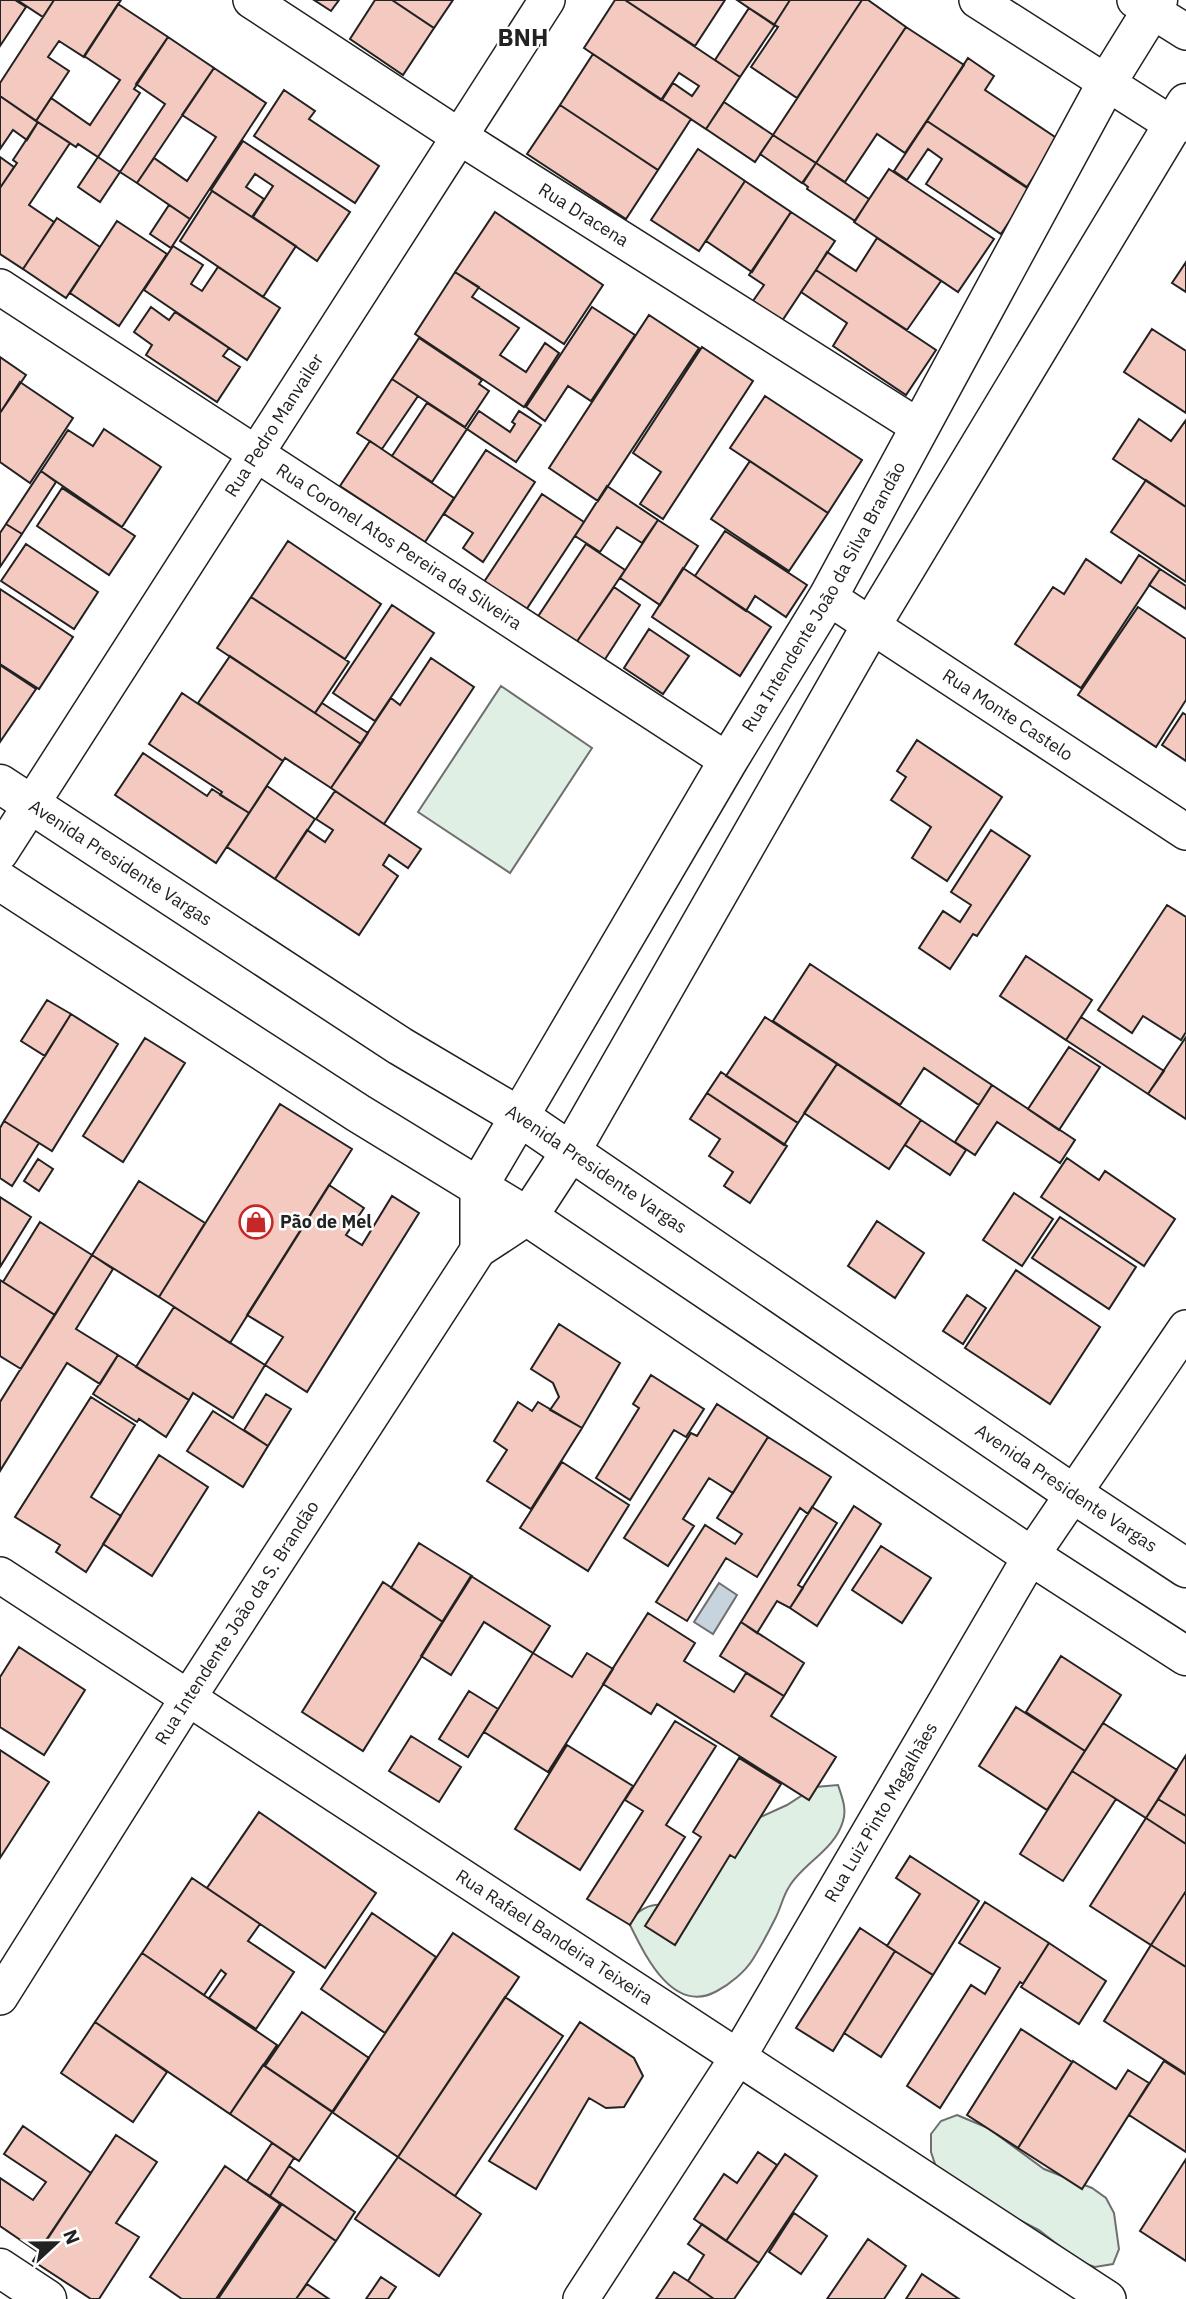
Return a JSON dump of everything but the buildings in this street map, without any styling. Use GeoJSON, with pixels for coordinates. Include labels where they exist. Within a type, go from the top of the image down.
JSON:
{"type":"FeatureCollection","features":[{"type":"Feature","properties":{"kind":"main road","name":"Rua Intendente João da Silva Brandão"},"geometry":{"type":"LineString","coordinates":[[478,1187],[728,761],[828,597],[1148,4]]}},
{"type":"Feature","properties":{"kind":"main road"},"geometry":{"type":"LineString","coordinates":[[528,1217],[571,1151],[871,626],[1182,118]]}},
{"type":"Feature","properties":{"kind":"main road","name":"Avenida Presidente Vargas"},"geometry":{"type":"LineString","coordinates":[[15,794],[400,1046],[520,1117],[1186,1568]]}},
{"type":"Feature","properties":{"kind":"main road"},"geometry":{"type":"LineString","coordinates":[[0,881],[358,1113],[528,1217],[1031,1556],[1186,1656]]}},
{"type":"Feature","properties":{"kind":"main road"},"geometry":{"type":"LineString","coordinates":[[0,2268],[47,2299]]}},
{"type":"Feature","properties":{"kind":"street","name":"Rua Dracena"},"geometry":{"type":"LineString","coordinates":[[250,0],[460,137],[919,427]]}},
{"type":"Feature","properties":{"kind":"street","name":"Rua Pedro Manvailer"},"geometry":{"type":"LineString","coordinates":[[0,853],[15,794],[257,454],[547,0]]}},
{"type":"Feature","properties":{"kind":"street"},"geometry":{"type":"LineString","coordinates":[[977,0],[1106,84],[1182,118]]}},
{"type":"Feature","properties":{"kind":"street"},"geometry":{"type":"LineString","coordinates":[[1148,4],[1186,32]]}},
{"type":"Feature","properties":{"kind":"street","name":"Rua Coronel Atos Pereira da Silveira"},"geometry":{"type":"LineString","coordinates":[[0,287],[728,761]]}},
{"type":"Feature","properties":{"kind":"street","name":"Rua Monte Castelo"},"geometry":{"type":"LineString","coordinates":[[828,597],[1186,832]]}},
{"type":"Feature","properties":{"kind":"street"},"geometry":{"type":"LineString","coordinates":[[478,1187],[478,1250]]}},
{"type":"Feature","properties":{"kind":"street","name":"Rua Intendente João da S. Brandão"},"geometry":{"type":"LineString","coordinates":[[0,1997],[188,1698],[478,1250],[528,1217]]}},
{"type":"Feature","properties":{"kind":"street","name":"Rua Luiz Pinto Magalhães"},"geometry":{"type":"LineString","coordinates":[[581,2299],[738,2057],[1031,1556],[1186,1328]]}},
{"type":"Feature","properties":{"kind":"street","name":"Rua Rafael Bandeira Teixeira"},"geometry":{"type":"LineString","coordinates":[[0,1574],[1108,2299]]}},
{"type":"Feature","properties":{"kind":"green space"},"geometry":{"type":"Polygon","coordinates":[[[501,686],[592,748],[510,873],[418,812],[501,686]]]}},
{"type":"Feature","properties":{"kind":"green space"},"geometry":{"type":"Polygon","coordinates":[[[838,1785],[844,1803],[843,1821],[839,1831],[826,1849],[789,1887],[750,1964],[727,1985],[701,1996],[686,1995],[673,1988],[651,1964],[628,1921],[648,1907],[673,1905],[686,1927],[700,1902],[709,1868],[756,1819],[787,1805],[815,1787],[838,1785]]]}},
{"type":"Feature","properties":{"kind":"green space"},"geometry":{"type":"Polygon","coordinates":[[[957,2115],[988,2128],[1044,2169],[1092,2188],[1106,2198],[1114,2213],[1119,2249],[1113,2264],[1095,2267],[1080,2262],[1039,2230],[991,2205],[936,2167],[931,2152],[931,2134],[941,2121],[957,2115]]]}},
{"type":"Feature","properties":{"kind":"shaded area"},"geometry":{"type":"Polygon","coordinates":[[[719,1583],[737,1595],[713,1634],[694,1622],[719,1583]]]}},
{"type":"Feature","properties":{"kind":"place","name":"Pão de Mel"},"geometry":{"type":"Point","coordinates":[256,1222]}},
{"type":"Feature","properties":{"kind":"district","name":"BNH"},"geometry":{"type":"Point","coordinates":[523,38]}}]}
